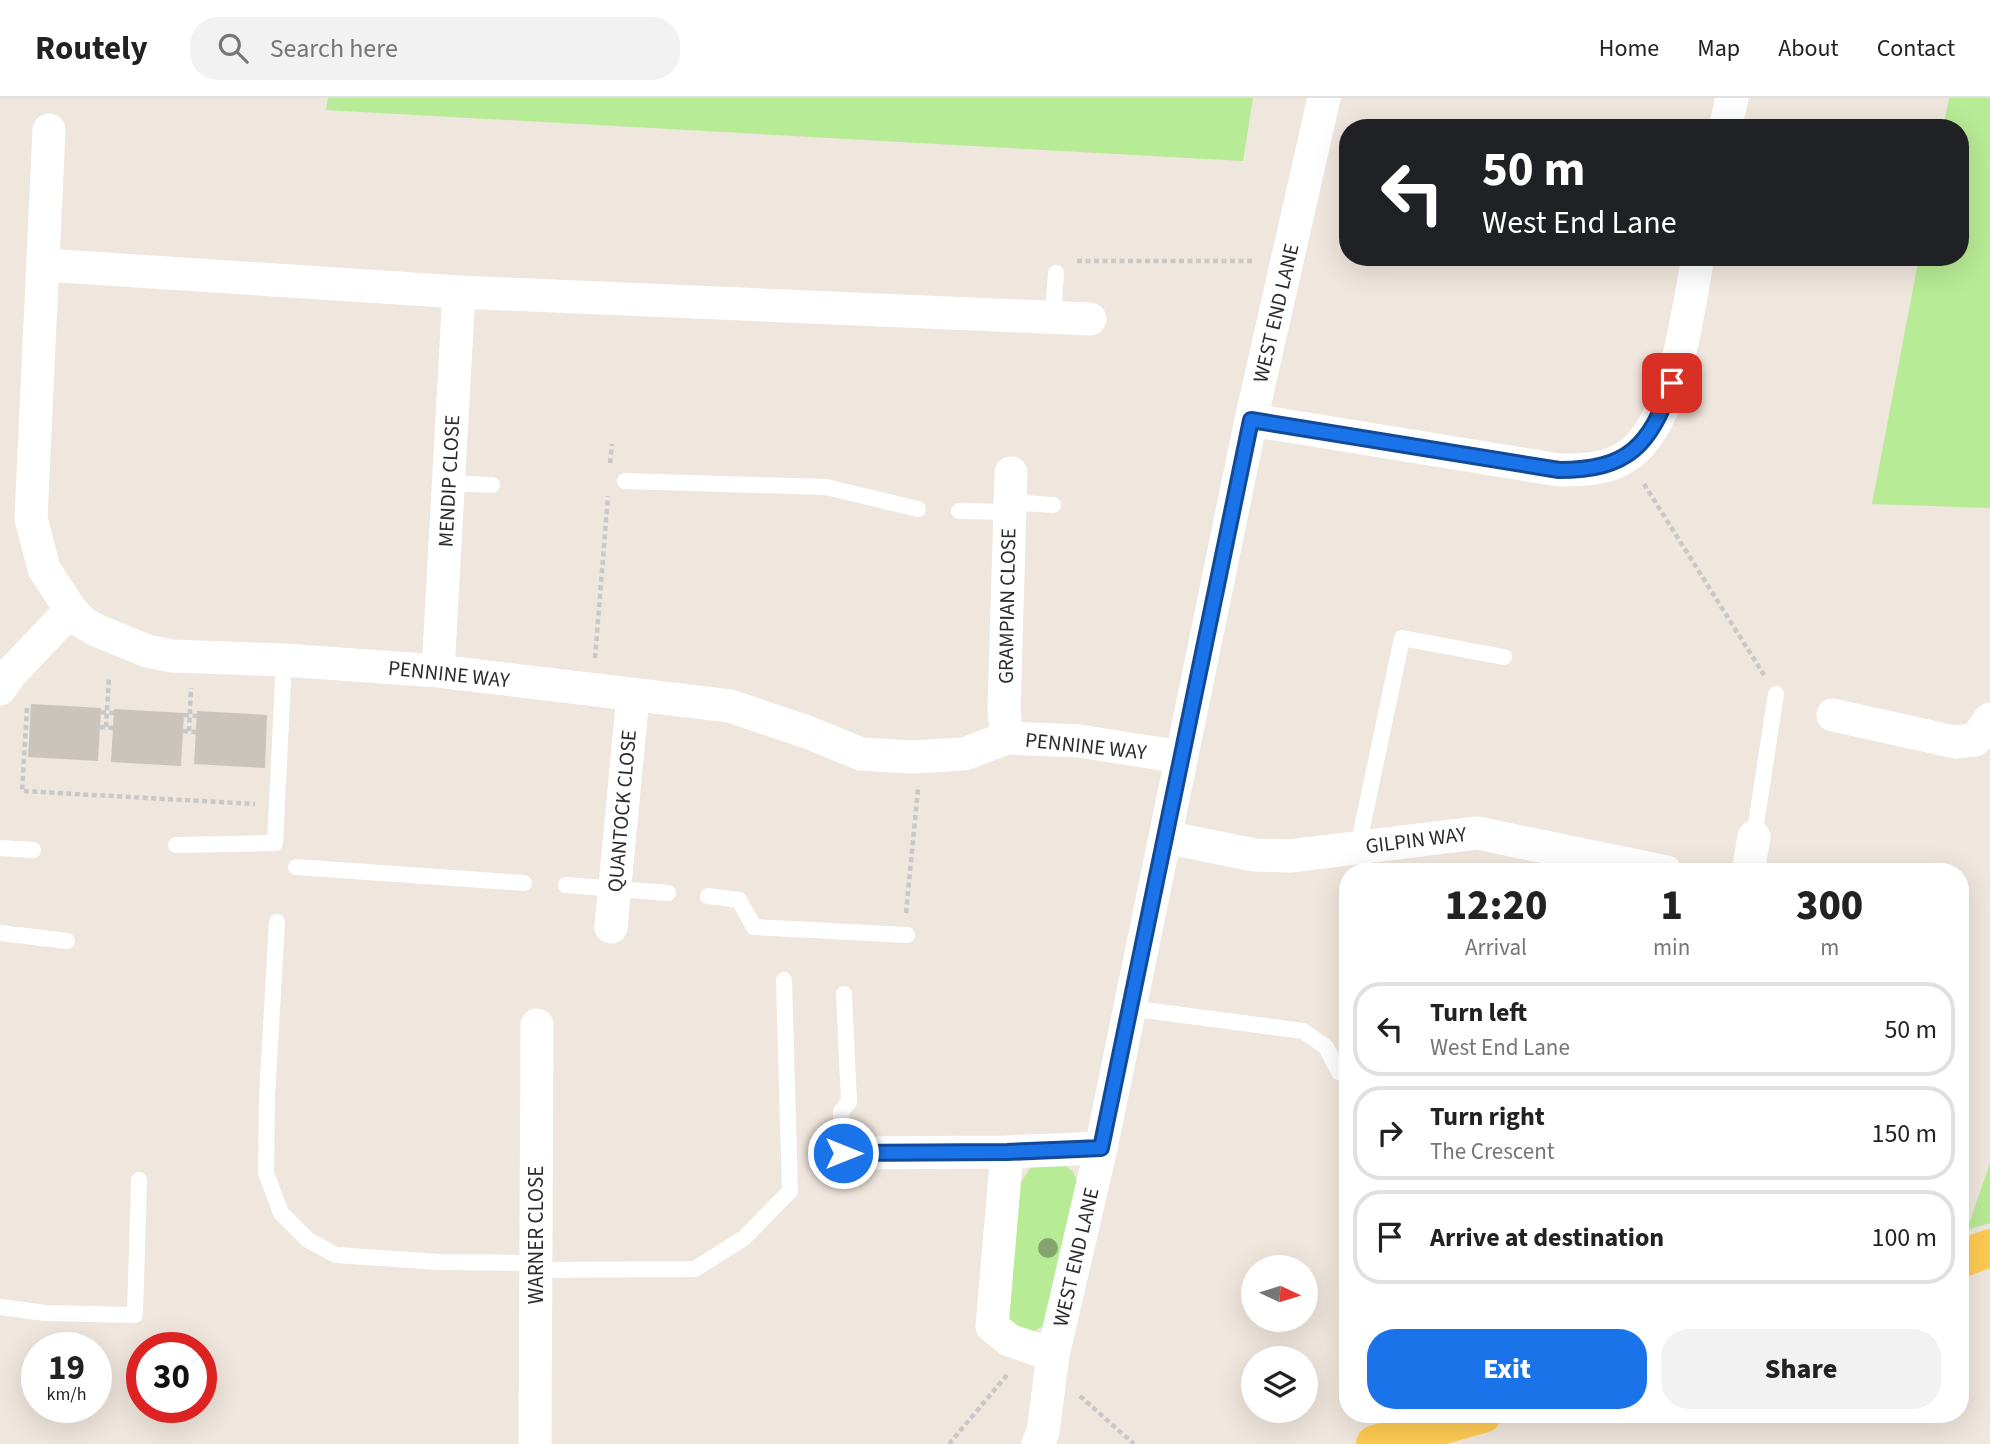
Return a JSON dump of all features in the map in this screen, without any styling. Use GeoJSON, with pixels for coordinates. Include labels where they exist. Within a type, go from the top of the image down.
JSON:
{"type":"FeatureCollection","features":[{"type":"Feature","properties":{"kind":"main road"},"geometry":{"type":"LineString","coordinates":[[1969,1256],[1990,1248]]}},
{"type":"Feature","properties":{"kind":"main road"},"geometry":{"type":"LineString","coordinates":[[1375,1444],[1451,1423]]}},
{"type":"Feature","properties":{"kind":"street","name":"WEST END LANE"},"geometry":{"type":"LineString","coordinates":[[1044,1440],[1051,1370],[1101,1148],[1251,420],[1324,98]]}},
{"type":"Feature","properties":{"kind":"street"},"geometry":{"type":"LineString","coordinates":[[1727,119],[1731,98]]}},
{"type":"Feature","properties":{"kind":"street","name":"PENNINE WAY"},"geometry":{"type":"LineString","coordinates":[[49,130],[45,265],[31,518],[44,569],[71,610],[82,622],[96,630],[147,651],[172,656],[284,660],[438,671],[730,706],[861,754],[922,757],[964,754],[1007,738],[1079,741],[1181,757]]}},
{"type":"Feature","properties":{"kind":"street"},"geometry":{"type":"LineString","coordinates":[[45,265],[459,292],[1090,319]]}},
{"type":"Feature","properties":{"kind":"street"},"geometry":{"type":"LineString","coordinates":[[1251,420],[1559,470],[1584,470],[1607,465],[1627,456],[1646,438],[1661,414],[1672,383],[1696,266]]}},
{"type":"Feature","properties":{"kind":"street","name":"MENDIP CLOSE"},"geometry":{"type":"LineString","coordinates":[[438,671],[459,292]]}},
{"type":"Feature","properties":{"kind":"street","name":"GRAMPIAN CLOSE"},"geometry":{"type":"LineString","coordinates":[[1007,738],[1004,712],[1010,496]]}},
{"type":"Feature","properties":{"kind":"street"},"geometry":{"type":"LineString","coordinates":[[14,692],[11,673],[71,610]]}},
{"type":"Feature","properties":{"kind":"street","name":"QUANTOCK CLOSE"},"geometry":{"type":"LineString","coordinates":[[611,926],[633,696]]}},
{"type":"Feature","properties":{"kind":"street"},"geometry":{"type":"LineString","coordinates":[[1833,715],[1955,742],[1985,740]]}},
{"type":"Feature","properties":{"kind":"street","name":"GILPIN WAY"},"geometry":{"type":"LineString","coordinates":[[1165,837],[1254,855],[1290,856],[1476,832],[1623,863]]}},
{"type":"Feature","properties":{"kind":"street"},"geometry":{"type":"LineString","coordinates":[[1750,863],[1754,837]]}},
{"type":"Feature","properties":{"kind":"street","name":"WARNER CLOSE"},"geometry":{"type":"LineString","coordinates":[[535,1444],[537,1025]]}},
{"type":"Feature","properties":{"kind":"street"},"geometry":{"type":"LineString","coordinates":[[843,1153],[1007,1152],[1101,1148]]}},
{"type":"Feature","properties":{"kind":"street"},"geometry":{"type":"LineString","coordinates":[[1007,1152],[992,1326],[1009,1340],[1021,1344],[1051,1370]]}},
{"type":"Feature","properties":{"kind":"lane"},"geometry":{"type":"LineString","coordinates":[[1053,317],[1056,273]]}},
{"type":"Feature","properties":{"kind":"lane"},"geometry":{"type":"LineString","coordinates":[[449,483],[492,485]]}},
{"type":"Feature","properties":{"kind":"lane"},"geometry":{"type":"LineString","coordinates":[[617,483],[826,486],[918,509]]}},
{"type":"Feature","properties":{"kind":"lane"},"geometry":{"type":"LineString","coordinates":[[959,511],[1010,496],[1053,505]]}},
{"type":"Feature","properties":{"kind":"lane"},"geometry":{"type":"LineString","coordinates":[[1358,847],[1402,638],[1504,657]]}},
{"type":"Feature","properties":{"kind":"lane"},"geometry":{"type":"LineString","coordinates":[[176,845],[275,843],[284,660]]}},
{"type":"Feature","properties":{"kind":"lane"},"geometry":{"type":"LineString","coordinates":[[1754,837],[1776,694]]}},
{"type":"Feature","properties":{"kind":"lane"},"geometry":{"type":"LineString","coordinates":[[0,848],[33,850]]}},
{"type":"Feature","properties":{"kind":"lane"},"geometry":{"type":"LineString","coordinates":[[296,867],[524,883]]}},
{"type":"Feature","properties":{"kind":"lane"},"geometry":{"type":"LineString","coordinates":[[566,885],[667,893]]}},
{"type":"Feature","properties":{"kind":"lane"},"geometry":{"type":"LineString","coordinates":[[708,896],[739,900],[754,927],[902,934]]}},
{"type":"Feature","properties":{"kind":"lane"},"geometry":{"type":"LineString","coordinates":[[277,922],[267,1096],[266,1173],[281,1213],[308,1240],[336,1255],[536,1266],[695,1269],[744,1238],[790,1191],[784,980]]}},
{"type":"Feature","properties":{"kind":"lane"},"geometry":{"type":"LineString","coordinates":[[0,933],[67,942]]}},
{"type":"Feature","properties":{"kind":"lane"},"geometry":{"type":"LineString","coordinates":[[843,1153],[841,1112],[849,1102],[844,995]]}},
{"type":"Feature","properties":{"kind":"lane"},"geometry":{"type":"LineString","coordinates":[[1129,1008],[1303,1031],[1326,1047],[1339,1072]]}},
{"type":"Feature","properties":{"kind":"lane"},"geometry":{"type":"LineString","coordinates":[[0,1307],[45,1313],[135,1315],[139,1180]]}},
{"type":"Feature","properties":{"kind":"path"},"geometry":{"type":"LineString","coordinates":[[1069,261],[1261,261]]}},
{"type":"Feature","properties":{"kind":"path"},"geometry":{"type":"LineString","coordinates":[[610,471],[612,444]]}},
{"type":"Feature","properties":{"kind":"path"},"geometry":{"type":"LineString","coordinates":[[1627,456],[1776,694]]}},
{"type":"Feature","properties":{"kind":"path"},"geometry":{"type":"LineString","coordinates":[[592,690],[617,483]]}},
{"type":"Feature","properties":{"kind":"path"},"geometry":{"type":"LineString","coordinates":[[109,677],[103,727],[113,728]]}},
{"type":"Feature","properties":{"kind":"path"},"geometry":{"type":"LineString","coordinates":[[189,731],[187,716],[192,680]]}},
{"type":"Feature","properties":{"kind":"path"},"geometry":{"type":"LineString","coordinates":[[14,692],[28,723],[22,791],[267,805]]}},
{"type":"Feature","properties":{"kind":"path"},"geometry":{"type":"LineString","coordinates":[[104,712],[114,713]]}},
{"type":"Feature","properties":{"kind":"path"},"geometry":{"type":"LineString","coordinates":[[187,716],[197,716]]}},
{"type":"Feature","properties":{"kind":"path"},"geometry":{"type":"LineString","coordinates":[[902,934],[922,757]]}},
{"type":"Feature","properties":{"kind":"path"},"geometry":{"type":"LineString","coordinates":[[949,1444],[1014,1366],[1021,1344]]}},
{"type":"Feature","properties":{"kind":"path"},"geometry":{"type":"LineString","coordinates":[[1051,1370],[1135,1444]]}},
{"type":"Feature","properties":{"kind":"green space"},"geometry":{"type":"Polygon","coordinates":[[[328,98],[1253,98],[1243,161],[326,110],[328,98]]]}},
{"type":"Feature","properties":{"kind":"green space"},"geometry":{"type":"Polygon","coordinates":[[[1949,98],[1990,98],[1990,508],[1872,504],[1917,266],[1969,266],[1969,119],[1945,119],[1949,98]]]}},
{"type":"Feature","properties":{"kind":"green space"},"geometry":{"type":"Polygon","coordinates":[[[1990,1163],[1990,1223],[1969,1229],[1990,1163]]]}},
{"type":"Feature","properties":{"kind":"green space"},"geometry":{"type":"Polygon","coordinates":[[[1065,1165],[1073,1172],[1080,1189],[1043,1326],[1031,1333],[1007,1325],[1020,1183],[1032,1166],[1065,1165]]]}},
{"type":"Feature","properties":{"kind":"building"},"geometry":{"type":"Polygon","coordinates":[[[31,704],[101,708],[98,761],[28,757],[31,704]]]}},
{"type":"Feature","properties":{"kind":"building"},"geometry":{"type":"Polygon","coordinates":[[[114,709],[184,713],[181,766],[111,762],[114,709]]]}},
{"type":"Feature","properties":{"kind":"building"},"geometry":{"type":"Polygon","coordinates":[[[197,711],[267,715],[265,768],[194,764],[197,711]]]}},
{"type":"Feature","properties":{"kind":"route"},"geometry":{"type":"LineString","coordinates":[[843,1153],[1007,1152],[1101,1148],[1251,420],[1559,470],[1584,470],[1607,465],[1627,456],[1646,438],[1661,414],[1672,383]]}}]}
